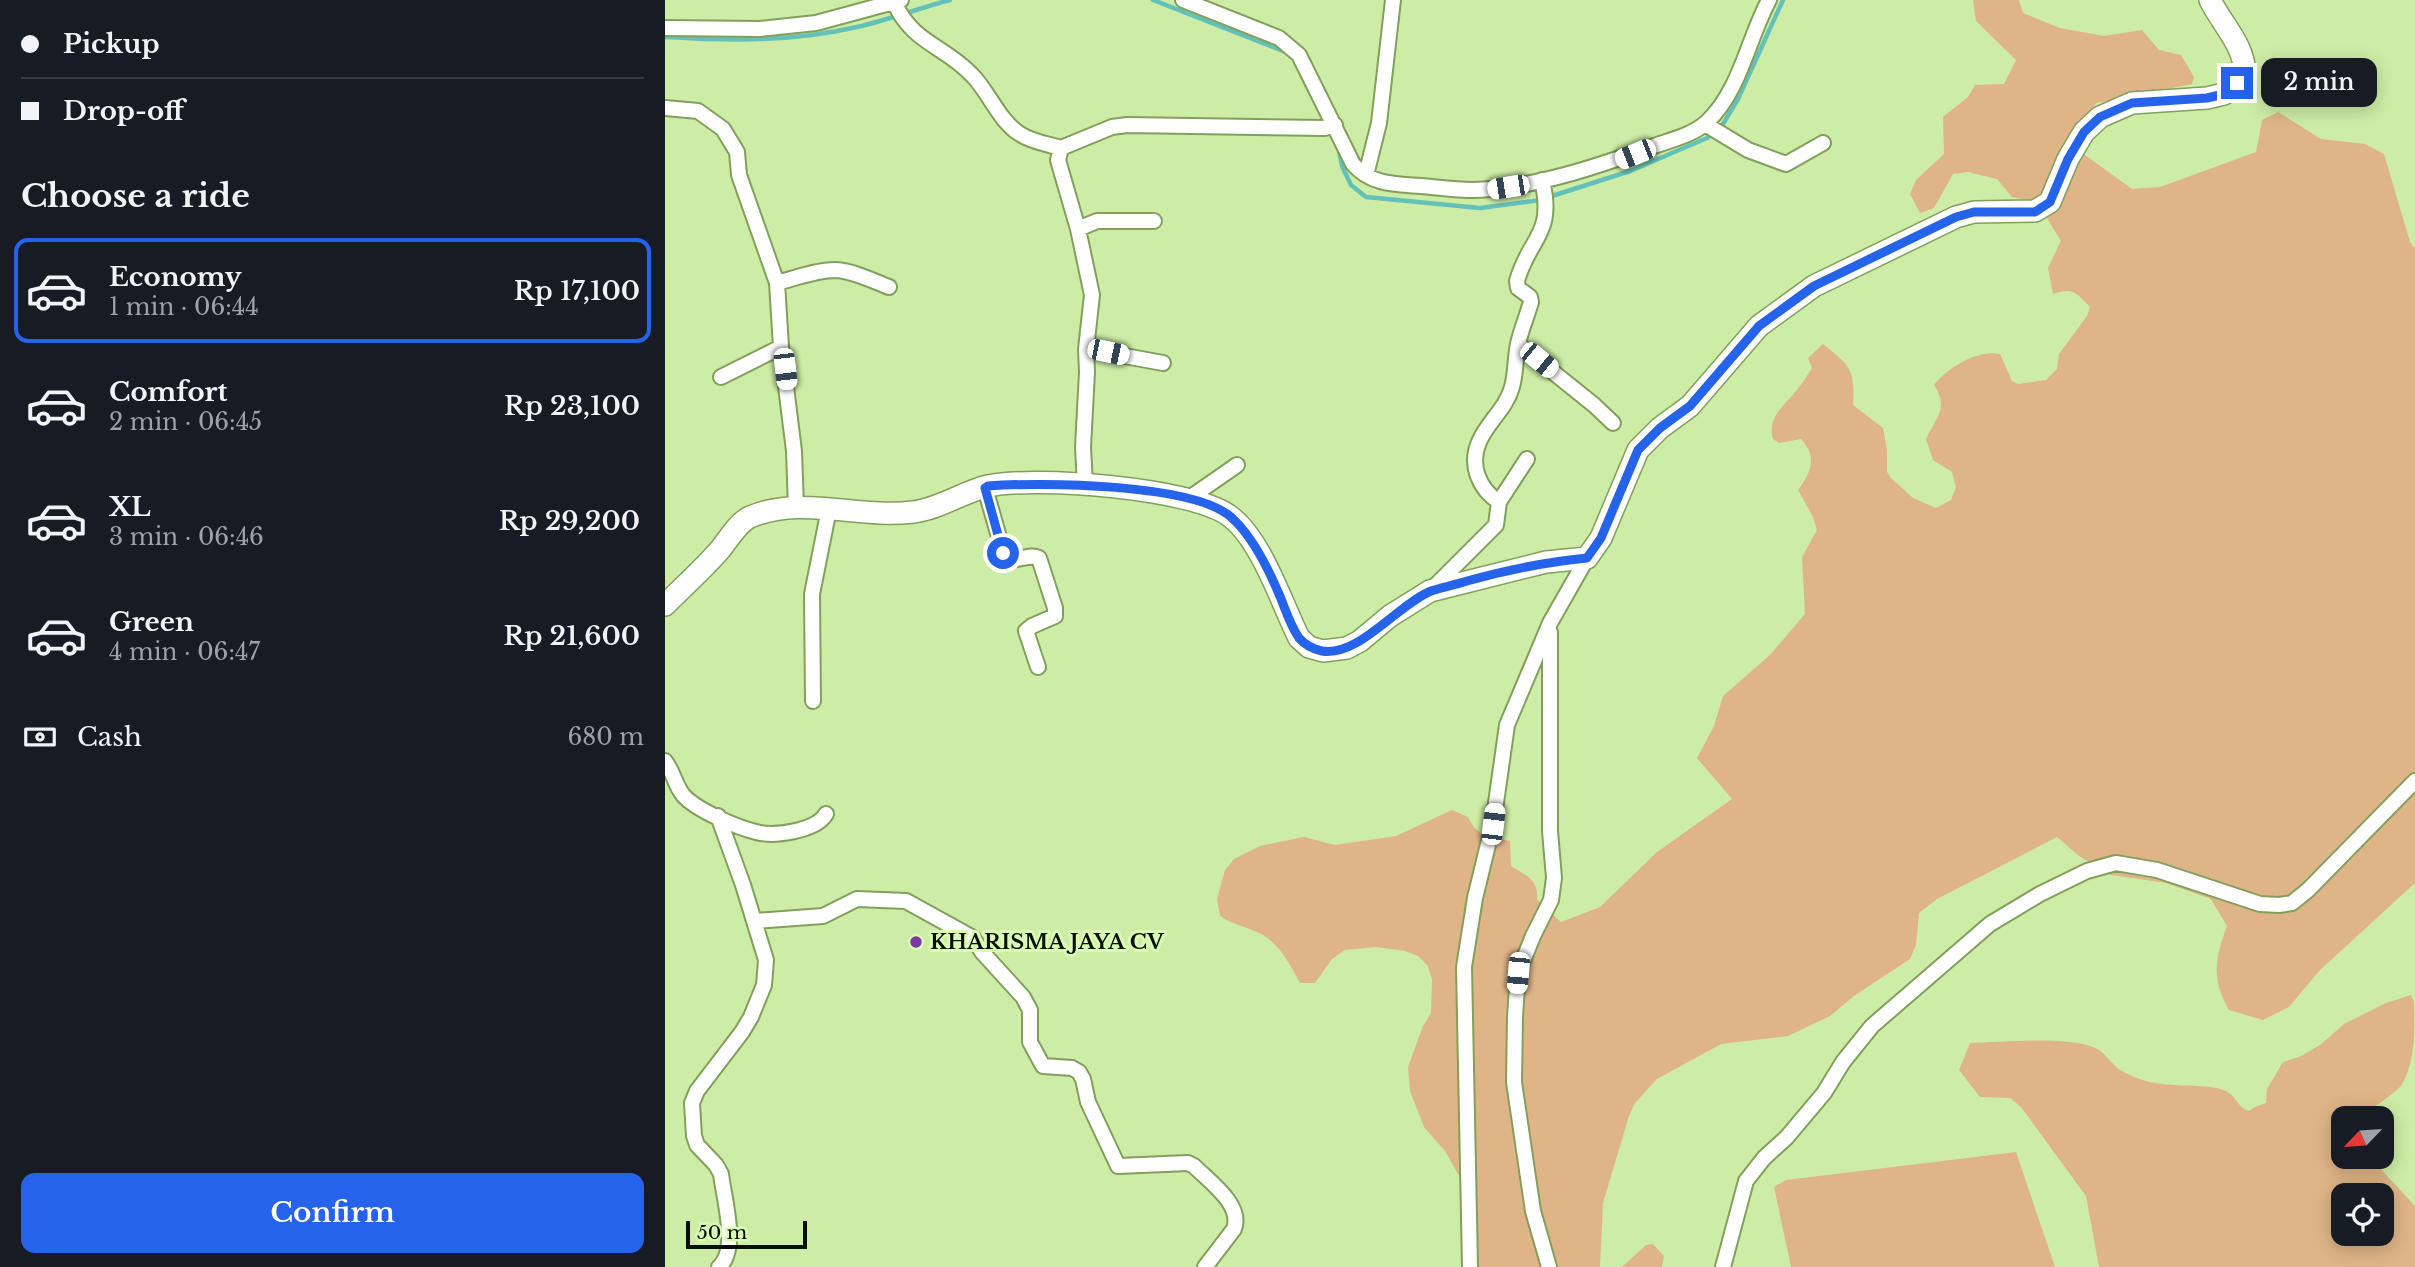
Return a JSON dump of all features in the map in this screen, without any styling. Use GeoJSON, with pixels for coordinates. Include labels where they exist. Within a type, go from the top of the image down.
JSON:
{"type":"FeatureCollection","features":[{"type":"Feature","properties":{"kind":"street"},"geometry":{"type":"LineString","coordinates":[[1183,0],[1279,38],[1289,45],[1304,63],[1330,126],[1353,164],[1366,175],[1380,183],[1465,190],[1544,190],[1618,160],[1711,128],[1769,0]]}},
{"type":"Feature","properties":{"kind":"street"},"geometry":{"type":"LineString","coordinates":[[1366,175],[1379,123],[1393,0]]}},
{"type":"Feature","properties":{"kind":"street"},"geometry":{"type":"LineString","coordinates":[[1470,1267],[1464,967],[1467,939],[1493,824],[1507,725],[1550,624],[1601,538],[1638,450],[1660,428],[1690,406],[1759,326],[1824,281],[1956,217],[1974,212],[2035,212],[2050,202],[2073,150],[2084,132],[2100,117],[2132,103],[2224,94],[2245,74],[2245,60],[2237,41],[2210,0]]}},
{"type":"Feature","properties":{"kind":"street"},"geometry":{"type":"LineString","coordinates":[[665,28],[760,29],[816,23],[898,7],[916,35],[958,61],[974,75],[1018,133],[1061,148],[1112,127],[1127,125],[1330,126]]}},
{"type":"Feature","properties":{"kind":"street"},"geometry":{"type":"LineString","coordinates":[[665,108],[698,110],[723,129],[737,152],[739,176],[776,283],[794,451],[796,508]]}},
{"type":"Feature","properties":{"kind":"street"},"geometry":{"type":"LineString","coordinates":[[1711,128],[1748,150],[1786,164],[1823,143]]}},
{"type":"Feature","properties":{"kind":"street"},"geometry":{"type":"LineString","coordinates":[[1061,148],[1058,160],[1093,295],[1086,349],[1083,447],[1085,485]]}},
{"type":"Feature","properties":{"kind":"street"},"geometry":{"type":"LineString","coordinates":[[1499,502],[1486,494],[1479,483],[1475,461],[1479,442],[1505,406],[1513,386],[1518,344],[1531,302],[1530,297],[1518,288],[1517,281],[1543,226],[1544,190]]}},
{"type":"Feature","properties":{"kind":"street"},"geometry":{"type":"LineString","coordinates":[[1078,229],[1097,221],[1154,222]]}},
{"type":"Feature","properties":{"kind":"street"},"geometry":{"type":"LineString","coordinates":[[776,283],[837,270],[889,287]]}},
{"type":"Feature","properties":{"kind":"street"},"geometry":{"type":"LineString","coordinates":[[1518,344],[1613,423]]}},
{"type":"Feature","properties":{"kind":"street"},"geometry":{"type":"LineString","coordinates":[[721,377],[781,347]]}},
{"type":"Feature","properties":{"kind":"street"},"geometry":{"type":"LineString","coordinates":[[1086,349],[1163,363]]}},
{"type":"Feature","properties":{"kind":"street"},"geometry":{"type":"LineString","coordinates":[[665,605],[716,554],[746,519],[767,511],[796,508],[914,512],[985,488],[1021,484],[1085,485],[1125,488],[1217,507],[1232,517],[1253,544],[1275,583],[1299,638],[1309,647],[1323,651],[1347,648],[1430,591],[1496,525],[1499,502],[1527,459]]}},
{"type":"Feature","properties":{"kind":"street"},"geometry":{"type":"LineString","coordinates":[[1188,499],[1237,465]]}},
{"type":"Feature","properties":{"kind":"street"},"geometry":{"type":"LineString","coordinates":[[985,488],[1005,558],[1039,558],[1055,608],[1055,616],[1026,631],[1038,667]]}},
{"type":"Feature","properties":{"kind":"street"},"geometry":{"type":"LineString","coordinates":[[813,701],[812,594],[829,509]]}},
{"type":"Feature","properties":{"kind":"street"},"geometry":{"type":"LineString","coordinates":[[1430,591],[1546,562],[1587,558]]}},
{"type":"Feature","properties":{"kind":"street"},"geometry":{"type":"LineString","coordinates":[[1549,1267],[1533,1211],[1514,1082],[1518,973],[1551,900],[1554,878],[1551,831],[1550,624]]}},
{"type":"Feature","properties":{"kind":"street"},"geometry":{"type":"LineString","coordinates":[[665,761],[683,794],[703,810],[757,832],[771,833],[807,828],[822,821],[826,814]]}},
{"type":"Feature","properties":{"kind":"street"},"geometry":{"type":"LineString","coordinates":[[1723,1267],[1746,1181],[1824,1093],[1843,1062],[1872,1026],[1990,924],[2087,871],[2116,863],[2157,870],[2260,904],[2292,903],[2415,781]]}},
{"type":"Feature","properties":{"kind":"street"},"geometry":{"type":"LineString","coordinates":[[718,816],[766,960],[764,985],[742,1032],[697,1091],[692,1103],[697,1145],[721,1174],[730,1240],[728,1257],[719,1267]]}},
{"type":"Feature","properties":{"kind":"street"},"geometry":{"type":"LineString","coordinates":[[754,921],[823,916],[857,899],[886,899],[906,901],[973,938],[982,952],[1023,997],[1030,1010],[1030,1042],[1043,1066],[1072,1068],[1079,1072],[1089,1102],[1118,1166],[1188,1163],[1232,1206],[1236,1222],[1234,1229],[1205,1267]]}},
{"type":"Feature","properties":{"kind":"shaded area"},"geometry":{"type":"Polygon","coordinates":[[[1973,0],[2019,0],[2023,13],[2060,28],[2104,36],[2142,30],[2159,50],[2181,55],[2194,77],[2192,84],[2096,103],[2076,132],[2085,155],[2132,189],[2160,187],[2256,152],[2262,120],[2278,112],[2321,139],[2365,144],[2384,154],[2410,242],[2415,248],[2415,883],[2319,971],[2289,1007],[2263,1020],[2229,1010],[2223,999],[2217,968],[2227,926],[2211,899],[2166,883],[2111,875],[2079,856],[2057,837],[1937,899],[1919,913],[1916,945],[1910,959],[1854,996],[1830,1016],[1788,1036],[1721,1044],[1657,1079],[1635,1103],[1629,1116],[1603,1203],[1600,1267],[1465,1267],[1462,1235],[1463,1183],[1445,1151],[1424,1127],[1410,1091],[1408,1067],[1423,1026],[1431,1013],[1432,980],[1428,966],[1418,956],[1405,951],[1376,947],[1345,950],[1332,959],[1315,983],[1300,983],[1274,943],[1220,916],[1217,899],[1225,870],[1234,859],[1260,846],[1304,837],[1335,845],[1396,836],[1452,810],[1468,817],[1480,833],[1510,841],[1511,866],[1534,883],[1537,900],[1561,922],[1600,907],[1657,852],[1732,799],[1697,758],[1714,726],[1723,696],[1770,655],[1805,614],[1802,557],[1817,530],[1798,490],[1811,465],[1810,452],[1801,439],[1779,443],[1773,439],[1772,424],[1812,368],[1808,358],[1823,344],[1845,363],[1852,375],[1853,405],[1883,428],[1887,472],[1913,498],[1936,508],[1951,500],[1956,487],[1952,472],[1933,460],[1926,439],[1941,406],[1934,385],[1964,361],[1991,353],[2000,354],[2012,381],[2018,384],[2046,380],[2057,369],[2059,354],[2087,316],[2090,307],[2070,291],[2053,294],[2048,268],[2061,241],[2037,202],[2012,197],[1997,179],[1968,172],[1953,174],[1934,208],[1920,213],[1910,194],[1916,180],[1944,154],[1943,117],[1968,97],[1975,85],[2004,84],[2016,60],[1976,21],[1973,0]]]}},
{"type":"Feature","properties":{"kind":"shaded area"},"geometry":{"type":"Polygon","coordinates":[[[2411,995],[2414,1002],[2412,1057],[2401,1086],[2376,1106],[2331,1106],[2331,1169],[2381,1169],[2394,1183],[2331,1183],[2331,1246],[2394,1246],[2394,1183],[2415,1206],[2415,1267],[2099,1267],[2086,1196],[2021,1107],[2010,1098],[1980,1097],[1959,1070],[1970,1043],[2033,1040],[2080,1044],[2097,1049],[2118,1068],[2134,1077],[2155,1083],[2226,1091],[2249,1111],[2266,1103],[2267,1089],[2283,1062],[2299,1057],[2320,1045],[2344,1024],[2386,1003],[2411,995]]]}},
{"type":"Feature","properties":{"kind":"shaded area"},"geometry":{"type":"Polygon","coordinates":[[[2016,1152],[2055,1267],[1791,1267],[1774,1187],[1786,1180],[2016,1152]]]}},
{"type":"Feature","properties":{"kind":"shaded area"},"geometry":{"type":"Polygon","coordinates":[[[1653,1244],[1664,1256],[1662,1267],[1622,1267],[1646,1245],[1653,1244]]]}},
{"type":"Feature","properties":{"kind":"waterway"},"geometry":{"type":"LineString","coordinates":[[665,37],[738,40],[833,32],[950,0]]}},
{"type":"Feature","properties":{"kind":"waterway"},"geometry":{"type":"LineString","coordinates":[[1153,0],[1286,52]]}},
{"type":"Feature","properties":{"kind":"waterway"},"geometry":{"type":"LineString","coordinates":[[1549,197],[1630,171],[1707,138],[1723,124],[1738,99],[1783,0]]}},
{"type":"Feature","properties":{"kind":"waterway"},"geometry":{"type":"LineString","coordinates":[[1339,150],[1342,166],[1351,185],[1366,197],[1480,208],[1541,200]]}},
{"type":"Feature","properties":{"kind":"place","name":"KHARISMA JAYA CV"},"geometry":{"type":"Point","coordinates":[916,942]}},
{"type":"Feature","properties":{"kind":"route"},"geometry":{"type":"LineString","coordinates":[[1003,553],[985,488],[988,486],[1085,485],[1125,488],[1200,501],[1217,507],[1232,517],[1253,544],[1275,583],[1299,638],[1309,647],[1323,651],[1347,648],[1360,641],[1390,616],[1430,591],[1546,562],[1587,558],[1601,538],[1638,450],[1660,428],[1690,406],[1759,326],[1789,303],[1852,266],[1956,217],[1974,212],[2035,212],[2050,202],[2068,159],[2084,132],[2100,117],[2132,103],[2207,98],[2224,94],[2237,83]]}}]}
